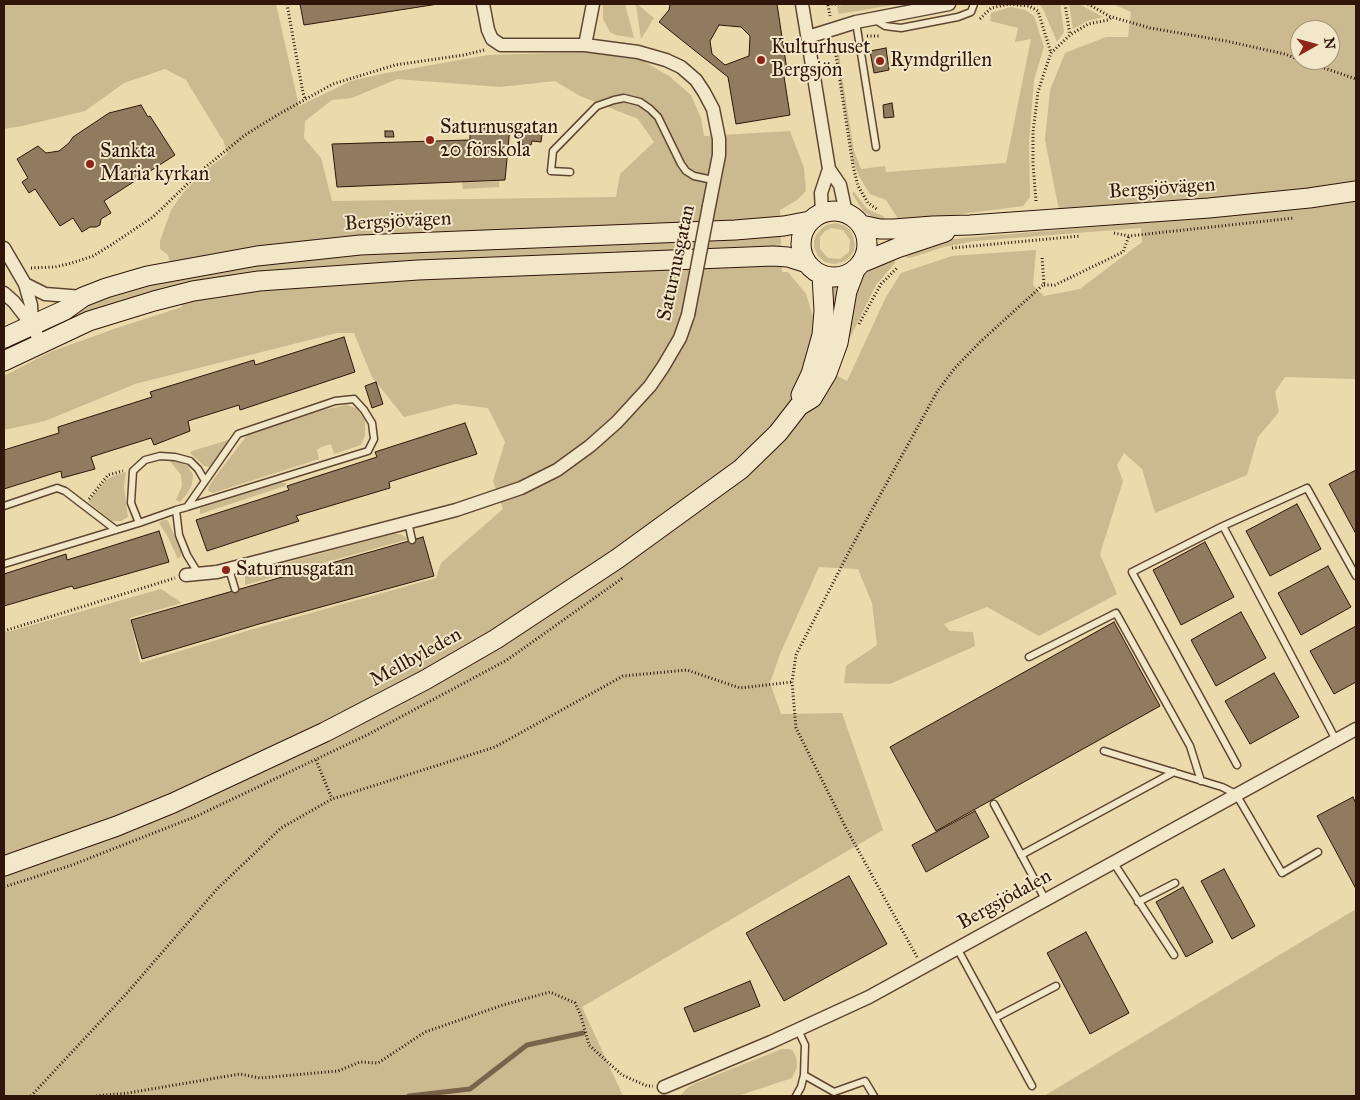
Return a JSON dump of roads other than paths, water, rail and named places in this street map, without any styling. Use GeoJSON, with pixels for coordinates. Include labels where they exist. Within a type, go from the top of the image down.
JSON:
{"type":"FeatureCollection","features":[{"type":"Feature","properties":{"kind":"main road","name":"Bergsjövägen"},"geometry":{"type":"LineString","coordinates":[[4,338],[65,310],[83,297],[106,288],[147,276],[294,251],[398,244],[735,230],[784,226],[834,210],[846,213],[862,225],[880,229],[970,225],[1208,208],[1310,198],[1356,191]]}},
{"type":"Feature","properties":{"kind":"main road"},"geometry":{"type":"LineString","coordinates":[[816,217],[802,234],[802,254],[807,263],[822,275]]}},
{"type":"Feature","properties":{"kind":"main road"},"geometry":{"type":"LineString","coordinates":[[858,266],[866,254],[867,244],[866,234],[862,225]]}},
{"type":"Feature","properties":{"kind":"main road","name":"Bergsjövägen"},"geometry":{"type":"LineString","coordinates":[[822,275],[839,277],[858,266],[920,240],[970,225]]}},
{"type":"Feature","properties":{"kind":"main road"},"geometry":{"type":"LineString","coordinates":[[4,361],[89,321],[193,291],[259,281],[418,270],[773,256],[788,257],[807,263]]}},
{"type":"Feature","properties":{"kind":"main road","name":"Mellbyleden"},"geometry":{"type":"LineString","coordinates":[[4,866],[117,826],[198,792],[325,732],[467,657],[521,624],[610,564],[741,469],[778,433],[799,406],[812,398],[827,373],[833,358],[838,343],[847,291],[858,266]]}},
{"type":"Feature","properties":{"kind":"main road","name":"Mellbyleden"},"geometry":{"type":"LineString","coordinates":[[799,406],[802,392],[811,374],[822,335],[824,311],[822,275]]}},
{"type":"Feature","properties":{"kind":"street","name":"Saturnusgatan"},"geometry":{"type":"LineString","coordinates":[[186,575],[229,569],[456,510],[521,488],[557,470],[590,446],[617,422],[650,386],[680,338],[688,315],[718,155],[719,139],[717,125],[713,109],[704,92],[696,80],[681,67],[666,60],[638,52],[585,45],[501,45],[492,39],[488,30],[483,4]]}},
{"type":"Feature","properties":{"kind":"street"},"geometry":{"type":"LineString","coordinates":[[585,45],[593,4]]}},
{"type":"Feature","properties":{"kind":"street"},"geometry":{"type":"LineString","coordinates":[[802,4],[829,169],[840,185],[846,213]]}},
{"type":"Feature","properties":{"kind":"street"},"geometry":{"type":"LineString","coordinates":[[808,37],[832,28],[914,7],[949,4]]}},
{"type":"Feature","properties":{"kind":"street"},"geometry":{"type":"LineString","coordinates":[[816,217],[820,193],[829,169]]}},
{"type":"Feature","properties":{"kind":"street"},"geometry":{"type":"LineString","coordinates":[[4,248],[25,284],[31,305],[32,325]]}},
{"type":"Feature","properties":{"kind":"street"},"geometry":{"type":"LineString","coordinates":[[25,284],[45,294],[83,297]]}},
{"type":"Feature","properties":{"kind":"street"},"geometry":{"type":"LineString","coordinates":[[4,294],[14,302],[32,325],[42,343]]}},
{"type":"Feature","properties":{"kind":"street"},"geometry":{"type":"LineString","coordinates":[[4,294],[4,300]]}},
{"type":"Feature","properties":{"kind":"street","name":"Bergsjödalen"},"geometry":{"type":"LineString","coordinates":[[664,1087],[798,1030],[869,997],[922,966],[1356,729]]}},
{"type":"Feature","properties":{"kind":"lane"},"geometry":{"type":"LineString","coordinates":[[873,19],[885,26],[901,28],[958,18],[971,12],[974,4]]}},
{"type":"Feature","properties":{"kind":"lane"},"geometry":{"type":"LineString","coordinates":[[856,22],[876,147]]}},
{"type":"Feature","properties":{"kind":"lane"},"geometry":{"type":"LineString","coordinates":[[570,172],[551,171],[554,151],[597,106],[624,98],[640,102],[658,117],[686,171],[694,176],[713,180]]}},
{"type":"Feature","properties":{"kind":"lane"},"geometry":{"type":"LineString","coordinates":[[4,564],[139,523],[368,450],[374,439],[372,423],[354,399],[335,401],[238,434],[187,507]]}},
{"type":"Feature","properties":{"kind":"lane"},"geometry":{"type":"LineString","coordinates":[[139,523],[130,503],[133,471],[145,460],[160,456],[175,457],[190,462],[198,469],[206,481]]}},
{"type":"Feature","properties":{"kind":"lane"},"geometry":{"type":"LineString","coordinates":[[4,506],[57,488],[65,491],[116,530]]}},
{"type":"Feature","properties":{"kind":"lane"},"geometry":{"type":"LineString","coordinates":[[1237,765],[1132,572],[1223,526],[1306,488],[1356,576]]}},
{"type":"Feature","properties":{"kind":"lane"},"geometry":{"type":"LineString","coordinates":[[176,510],[179,535],[187,555],[199,574]]}},
{"type":"Feature","properties":{"kind":"lane"},"geometry":{"type":"LineString","coordinates":[[408,522],[412,540]]}},
{"type":"Feature","properties":{"kind":"lane"},"geometry":{"type":"LineString","coordinates":[[1223,526],[1336,740]]}},
{"type":"Feature","properties":{"kind":"lane"},"geometry":{"type":"LineString","coordinates":[[229,569],[235,589]]}},
{"type":"Feature","properties":{"kind":"lane"},"geometry":{"type":"LineString","coordinates":[[1029,657],[1116,613],[1190,746],[1201,781]]}},
{"type":"Feature","properties":{"kind":"lane"},"geometry":{"type":"LineString","coordinates":[[1104,751],[1222,787],[1236,794],[1282,873],[1318,852]]}},
{"type":"Feature","properties":{"kind":"lane"},"geometry":{"type":"LineString","coordinates":[[1021,855],[1174,772]]}},
{"type":"Feature","properties":{"kind":"lane"},"geometry":{"type":"LineString","coordinates":[[994,804],[1045,899]]}},
{"type":"Feature","properties":{"kind":"lane"},"geometry":{"type":"LineString","coordinates":[[1113,862],[1174,955]]}},
{"type":"Feature","properties":{"kind":"lane"},"geometry":{"type":"LineString","coordinates":[[1138,902],[1175,883]]}},
{"type":"Feature","properties":{"kind":"lane"},"geometry":{"type":"LineString","coordinates":[[957,948],[1032,1086]]}},
{"type":"Feature","properties":{"kind":"lane"},"geometry":{"type":"LineString","coordinates":[[995,1018],[1056,986]]}},
{"type":"Feature","properties":{"kind":"lane"},"geometry":{"type":"LineString","coordinates":[[796,1096],[804,1075],[804,1045],[798,1030]]}},
{"type":"Feature","properties":{"kind":"lane"},"geometry":{"type":"LineString","coordinates":[[804,1075],[834,1092],[865,1081],[874,1096]]}},
{"type":"Feature","properties":{"kind":"waterway"},"geometry":{"type":"LineString","coordinates":[[409,1096],[470,1089],[527,1045],[583,1033]]}},
{"type":"Feature","properties":{"kind":"place","name":"Kulturhuset Bergsjön"},"geometry":{"type":"Point","coordinates":[761,60]}},
{"type":"Feature","properties":{"kind":"place","name":"Rymdgrillen"},"geometry":{"type":"Point","coordinates":[880,61]}},
{"type":"Feature","properties":{"kind":"place","name":"Saturnusgatan 20 förskola"},"geometry":{"type":"Point","coordinates":[430,140]}},
{"type":"Feature","properties":{"kind":"place","name":"Sankta Maria kyrkan"},"geometry":{"type":"Point","coordinates":[90,164]}},
{"type":"Feature","properties":{"kind":"place","name":"Saturnusgatan"},"geometry":{"type":"Point","coordinates":[226,570]}}]}
